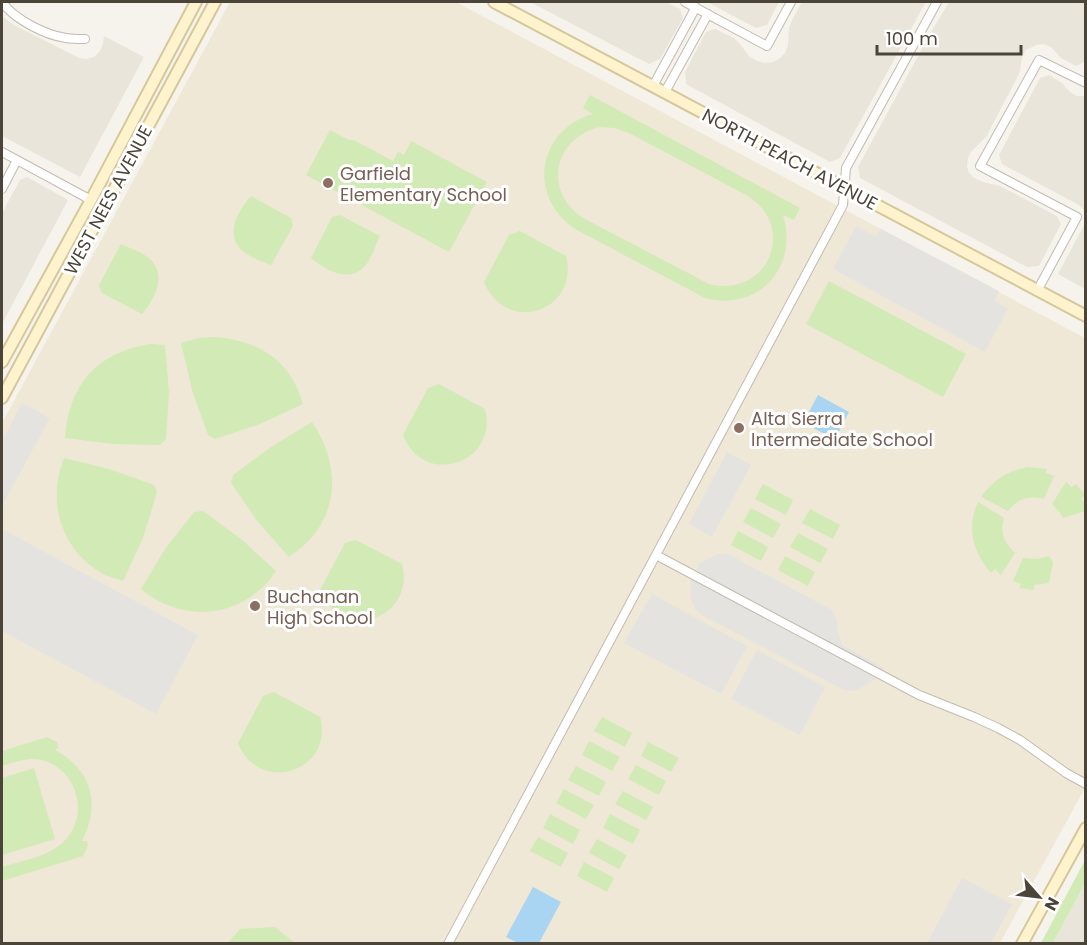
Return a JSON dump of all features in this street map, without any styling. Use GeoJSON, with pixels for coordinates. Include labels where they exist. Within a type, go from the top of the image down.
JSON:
{"type":"FeatureCollection","features":[{"type":"Feature","properties":{"kind":"main road","name":"WEST NEES AVENUE"},"geometry":{"type":"LineString","coordinates":[[2,362],[196,2]]}},
{"type":"Feature","properties":{"kind":"main road","name":"WEST NEES AVENUE"},"geometry":{"type":"LineString","coordinates":[[2,398],[215,2]]}},
{"type":"Feature","properties":{"kind":"main road","name":"NORTH PEACH AVENUE"},"geometry":{"type":"LineString","coordinates":[[495,2],[1086,316]]}},
{"type":"Feature","properties":{"kind":"main road"},"geometry":{"type":"LineString","coordinates":[[1022,944],[1086,828]]}},
{"type":"Feature","properties":{"kind":"street"},"geometry":{"type":"LineString","coordinates":[[2,2],[20,19],[48,34],[85,39]]}},
{"type":"Feature","properties":{"kind":"street"},"geometry":{"type":"LineString","coordinates":[[685,2],[767,46],[791,2]]}},
{"type":"Feature","properties":{"kind":"street"},"geometry":{"type":"LineString","coordinates":[[448,944],[843,205],[846,168],[937,2]]}},
{"type":"Feature","properties":{"kind":"street"},"geometry":{"type":"LineString","coordinates":[[653,86],[696,7]]}},
{"type":"Feature","properties":{"kind":"street"},"geometry":{"type":"LineString","coordinates":[[665,92],[708,14]]}},
{"type":"Feature","properties":{"kind":"street"},"geometry":{"type":"LineString","coordinates":[[1037,291],[1077,217],[980,166],[1039,60],[1085,83]]}},
{"type":"Feature","properties":{"kind":"street"},"geometry":{"type":"LineString","coordinates":[[2,152],[91,200]]}},
{"type":"Feature","properties":{"kind":"street"},"geometry":{"type":"LineString","coordinates":[[2,189],[17,160]]}},
{"type":"Feature","properties":{"kind":"street"},"geometry":{"type":"LineString","coordinates":[[656,555],[919,695],[998,728],[1086,784]]}},
{"type":"Feature","properties":{"kind":"shaded area"},"geometry":{"type":"Polygon","coordinates":[[[230,2],[456,2],[1085,338],[1085,788],[1000,943],[2,944],[2,423],[230,2]]]}},
{"type":"Feature","properties":{"kind":"shaded area"},"geometry":{"type":"Polygon","coordinates":[[[530,2],[662,2],[680,9],[683,18],[660,59],[649,64],[530,2]]]}},
{"type":"Feature","properties":{"kind":"shaded area"},"geometry":{"type":"Polygon","coordinates":[[[707,2],[779,2],[767,25],[756,28],[707,2]]]}},
{"type":"Feature","properties":{"kind":"shaded area"},"geometry":{"type":"Polygon","coordinates":[[[802,2],[926,2],[840,158],[830,162],[686,84],[685,72],[706,32],[715,29],[734,38],[749,56],[757,61],[764,63],[779,59],[785,53],[789,28],[802,2]]]}},
{"type":"Feature","properties":{"kind":"shaded area"},"geometry":{"type":"Polygon","coordinates":[[[949,2],[1085,2],[1085,62],[1076,66],[1061,58],[1051,47],[1043,44],[1026,50],[1018,76],[986,137],[968,158],[969,173],[974,178],[1000,186],[1057,216],[1061,224],[1039,266],[1027,267],[860,178],[858,167],[949,2]]]}},
{"type":"Feature","properties":{"kind":"shaded area"},"geometry":{"type":"Polygon","coordinates":[[[2,16],[14,25],[79,58],[94,57],[100,51],[104,36],[144,57],[80,177],[2,136],[2,16]]]}},
{"type":"Feature","properties":{"kind":"shaded area"},"geometry":{"type":"Polygon","coordinates":[[[1049,75],[1062,83],[1070,92],[1077,96],[1085,96],[1085,213],[1077,204],[1002,164],[999,155],[1040,78],[1049,75]]]}},
{"type":"Feature","properties":{"kind":"shaded area"},"geometry":{"type":"Polygon","coordinates":[[[27,177],[68,200],[2,324],[2,213],[20,180],[27,177]]]}},
{"type":"Feature","properties":{"kind":"shaded area"},"geometry":{"type":"Polygon","coordinates":[[[1085,213],[1085,289],[1058,274],[1084,225],[1085,213]]]}},
{"type":"Feature","properties":{"kind":"shaded area"},"geometry":{"type":"Polygon","coordinates":[[[856,226],[876,237],[881,229],[999,291],[994,301],[1008,308],[985,352],[833,269],[856,226]]]}},
{"type":"Feature","properties":{"kind":"shaded area"},"geometry":{"type":"Polygon","coordinates":[[[22,403],[50,418],[2,506],[2,441],[22,403]]]}},
{"type":"Feature","properties":{"kind":"shaded area"},"geometry":{"type":"Polygon","coordinates":[[[727,452],[751,465],[712,537],[689,524],[727,452]]]}},
{"type":"Feature","properties":{"kind":"shaded area"},"geometry":{"type":"Polygon","coordinates":[[[2,529],[198,635],[156,714],[2,631],[2,529]]]}},
{"type":"Feature","properties":{"kind":"shaded area"},"geometry":{"type":"Polygon","coordinates":[[[718,554],[728,554],[832,610],[837,620],[842,645],[884,668],[878,678],[855,691],[844,690],[702,615],[695,609],[691,599],[690,581],[700,563],[718,554]]]}},
{"type":"Feature","properties":{"kind":"shaded area"},"geometry":{"type":"Polygon","coordinates":[[[652,594],[747,646],[721,694],[624,643],[652,594]]]}},
{"type":"Feature","properties":{"kind":"shaded area"},"geometry":{"type":"Polygon","coordinates":[[[757,650],[825,687],[800,735],[731,699],[757,650]]]}},
{"type":"Feature","properties":{"kind":"shaded area"},"geometry":{"type":"Polygon","coordinates":[[[962,878],[1012,904],[991,943],[927,943],[962,878]]]}},
{"type":"Feature","properties":{"kind":"shaded area"},"geometry":{"type":"Polygon","coordinates":[[[1085,883],[1085,943],[1053,943],[1085,883]]]}},
{"type":"Feature","properties":{"kind":"green space"},"geometry":{"type":"Polygon","coordinates":[[[590,95],[800,208],[794,220],[783,215],[786,234],[785,252],[770,282],[757,292],[742,298],[724,301],[705,298],[577,230],[561,217],[550,201],[545,184],[545,166],[550,150],[559,135],[574,122],[593,114],[583,108],[590,95]],[[600,127],[584,133],[572,142],[563,154],[558,181],[562,194],[570,207],[583,218],[709,284],[729,286],[747,281],[760,271],[769,258],[773,242],[771,225],[763,210],[748,196],[629,133],[615,128],[600,127]]]}},
{"type":"Feature","properties":{"kind":"green space"},"geometry":{"type":"Polygon","coordinates":[[[330,130],[393,161],[398,152],[404,155],[411,141],[487,182],[449,252],[306,175],[330,130]]]}},
{"type":"Feature","properties":{"kind":"green space"},"geometry":{"type":"Polygon","coordinates":[[[251,196],[291,218],[293,226],[271,265],[245,253],[235,239],[234,224],[241,209],[251,196]]]}},
{"type":"Feature","properties":{"kind":"green space"},"geometry":{"type":"Polygon","coordinates":[[[340,215],[380,236],[368,262],[362,269],[347,275],[325,268],[311,258],[332,217],[340,215]]]}},
{"type":"Feature","properties":{"kind":"green space"},"geometry":{"type":"Polygon","coordinates":[[[520,231],[566,256],[567,275],[562,291],[552,303],[538,310],[523,312],[508,308],[494,299],[484,282],[509,235],[520,231]]]}},
{"type":"Feature","properties":{"kind":"green space"},"geometry":{"type":"Polygon","coordinates":[[[121,244],[146,256],[157,269],[158,285],[152,300],[142,314],[102,293],[99,285],[121,244]]]}},
{"type":"Feature","properties":{"kind":"green space"},"geometry":{"type":"Polygon","coordinates":[[[829,281],[966,354],[943,397],[806,324],[829,281]]]}},
{"type":"Feature","properties":{"kind":"green space"},"geometry":{"type":"Polygon","coordinates":[[[215,337],[245,343],[271,355],[290,375],[303,404],[260,424],[215,439],[208,435],[192,390],[181,343],[198,338],[215,337]]]}},
{"type":"Feature","properties":{"kind":"green space"},"geometry":{"type":"Polygon","coordinates":[[[151,344],[165,345],[169,392],[166,439],[160,445],[113,444],[65,438],[73,402],[89,374],[115,354],[151,344]]]}},
{"type":"Feature","properties":{"kind":"green space"},"geometry":{"type":"Polygon","coordinates":[[[439,384],[485,409],[486,428],[481,444],[470,455],[457,463],[441,465],[426,461],[413,451],[403,435],[428,388],[439,384]]]}},
{"type":"Feature","properties":{"kind":"green space"},"geometry":{"type":"Polygon","coordinates":[[[312,422],[329,459],[332,477],[331,495],[327,512],[318,529],[306,544],[289,557],[258,522],[231,483],[233,475],[271,447],[312,422]]]}},
{"type":"Feature","properties":{"kind":"green space"},"geometry":{"type":"Polygon","coordinates":[[[64,458],[109,469],[154,485],[157,492],[143,538],[123,581],[105,575],[90,565],[68,540],[58,509],[57,492],[64,458]]]}},
{"type":"Feature","properties":{"kind":"green space"},"geometry":{"type":"Polygon","coordinates":[[[1028,467],[1047,469],[1046,473],[1054,476],[1044,499],[1024,499],[1015,503],[1008,511],[981,497],[1001,477],[1028,467]]]}},
{"type":"Feature","properties":{"kind":"green space"},"geometry":{"type":"Polygon","coordinates":[[[1066,482],[1072,487],[1076,484],[1085,495],[1081,498],[1085,504],[1085,511],[1063,518],[1052,504],[1066,482]]]}},
{"type":"Feature","properties":{"kind":"green space"},"geometry":{"type":"Polygon","coordinates":[[[763,484],[793,500],[786,515],[755,499],[763,484]]]}},
{"type":"Feature","properties":{"kind":"green space"},"geometry":{"type":"Polygon","coordinates":[[[978,502],[1004,518],[1002,528],[1004,537],[1015,553],[1001,575],[995,569],[991,573],[980,557],[973,539],[972,521],[978,502]]]}},
{"type":"Feature","properties":{"kind":"green space"},"geometry":{"type":"Polygon","coordinates":[[[751,508],[781,524],[773,538],[743,522],[751,508]]]}},
{"type":"Feature","properties":{"kind":"green space"},"geometry":{"type":"Polygon","coordinates":[[[810,509],[840,525],[833,539],[802,523],[810,509]]]}},
{"type":"Feature","properties":{"kind":"green space"},"geometry":{"type":"Polygon","coordinates":[[[203,511],[241,539],[276,571],[264,586],[235,605],[203,612],[187,611],[155,599],[141,589],[165,549],[194,512],[203,511]]]}},
{"type":"Feature","properties":{"kind":"green space"},"geometry":{"type":"Polygon","coordinates":[[[738,531],[768,547],[761,561],[731,545],[738,531]]]}},
{"type":"Feature","properties":{"kind":"green space"},"geometry":{"type":"Polygon","coordinates":[[[798,533],[828,549],[820,563],[790,547],[798,533]]]}},
{"type":"Feature","properties":{"kind":"green space"},"geometry":{"type":"Polygon","coordinates":[[[356,540],[402,564],[403,583],[398,599],[388,610],[375,618],[360,620],[344,617],[331,607],[320,590],[345,543],[356,540]]]}},
{"type":"Feature","properties":{"kind":"green space"},"geometry":{"type":"Polygon","coordinates":[[[785,556],[815,572],[808,586],[778,570],[785,556]]]}},
{"type":"Feature","properties":{"kind":"green space"},"geometry":{"type":"Polygon","coordinates":[[[1049,556],[1053,562],[1049,583],[1034,585],[1034,590],[1019,588],[1021,584],[1013,581],[1023,558],[1037,559],[1049,556]]]}},
{"type":"Feature","properties":{"kind":"green space"},"geometry":{"type":"Polygon","coordinates":[[[274,692],[320,717],[322,736],[316,751],[306,763],[293,770],[277,772],[262,769],[248,759],[238,743],[263,696],[274,692]]]}},
{"type":"Feature","properties":{"kind":"green space"},"geometry":{"type":"Polygon","coordinates":[[[602,717],[632,733],[625,747],[594,731],[602,717]]]}},
{"type":"Feature","properties":{"kind":"green space"},"geometry":{"type":"Polygon","coordinates":[[[47,737],[57,742],[58,748],[55,750],[78,767],[90,789],[91,814],[82,841],[87,841],[88,846],[83,856],[2,881],[2,867],[33,858],[55,848],[70,834],[76,822],[77,796],[65,774],[55,765],[32,759],[2,766],[2,751],[47,737]]]}},
{"type":"Feature","properties":{"kind":"green space"},"geometry":{"type":"Polygon","coordinates":[[[589,741],[620,757],[612,771],[582,755],[589,741]]]}},
{"type":"Feature","properties":{"kind":"green space"},"geometry":{"type":"Polygon","coordinates":[[[648,742],[679,758],[671,772],[641,756],[648,742]]]}},
{"type":"Feature","properties":{"kind":"green space"},"geometry":{"type":"Polygon","coordinates":[[[636,765],[666,781],[659,795],[628,779],[636,765]]]}},
{"type":"Feature","properties":{"kind":"green space"},"geometry":{"type":"Polygon","coordinates":[[[576,766],[606,782],[599,796],[568,780],[576,766]]]}},
{"type":"Feature","properties":{"kind":"green space"},"geometry":{"type":"Polygon","coordinates":[[[34,768],[55,839],[2,855],[2,778],[34,768]]]}},
{"type":"Feature","properties":{"kind":"green space"},"geometry":{"type":"Polygon","coordinates":[[[564,789],[594,805],[586,819],[556,803],[564,789]]]}},
{"type":"Feature","properties":{"kind":"green space"},"geometry":{"type":"Polygon","coordinates":[[[623,791],[653,807],[646,820],[615,804],[623,791]]]}},
{"type":"Feature","properties":{"kind":"green space"},"geometry":{"type":"Polygon","coordinates":[[[550,814],[580,830],[573,844],[543,828],[550,814]]]}},
{"type":"Feature","properties":{"kind":"green space"},"geometry":{"type":"Polygon","coordinates":[[[610,814],[640,830],[633,844],[603,828],[610,814]]]}},
{"type":"Feature","properties":{"kind":"green space"},"geometry":{"type":"Polygon","coordinates":[[[538,837],[568,853],[561,867],[530,851],[538,837]]]}},
{"type":"Feature","properties":{"kind":"green space"},"geometry":{"type":"Polygon","coordinates":[[[597,839],[627,855],[619,869],[589,853],[597,839]]]}},
{"type":"Feature","properties":{"kind":"green space"},"geometry":{"type":"Polygon","coordinates":[[[1085,860],[1085,883],[1053,943],[1041,943],[1085,860]]]}},
{"type":"Feature","properties":{"kind":"green space"},"geometry":{"type":"Polygon","coordinates":[[[584,862],[614,878],[607,892],[577,876],[584,862]]]}},
{"type":"Feature","properties":{"kind":"green space"},"geometry":{"type":"Polygon","coordinates":[[[275,927],[295,943],[228,943],[240,929],[275,927]]]}},
{"type":"Feature","properties":{"kind":"water"},"geometry":{"type":"Polygon","coordinates":[[[818,395],[849,412],[835,439],[803,423],[818,395]]]}},
{"type":"Feature","properties":{"kind":"water"},"geometry":{"type":"Polygon","coordinates":[[[533,887],[561,902],[539,943],[518,943],[506,937],[533,887]]]}},
{"type":"Feature","properties":{"kind":"place","name":"Garfield Elementary School"},"geometry":{"type":"Point","coordinates":[328,183]}},
{"type":"Feature","properties":{"kind":"place","name":"Alta Sierra Intermediate School"},"geometry":{"type":"Point","coordinates":[739,428]}},
{"type":"Feature","properties":{"kind":"place","name":"Buchanan High School"},"geometry":{"type":"Point","coordinates":[255,606]}}]}
